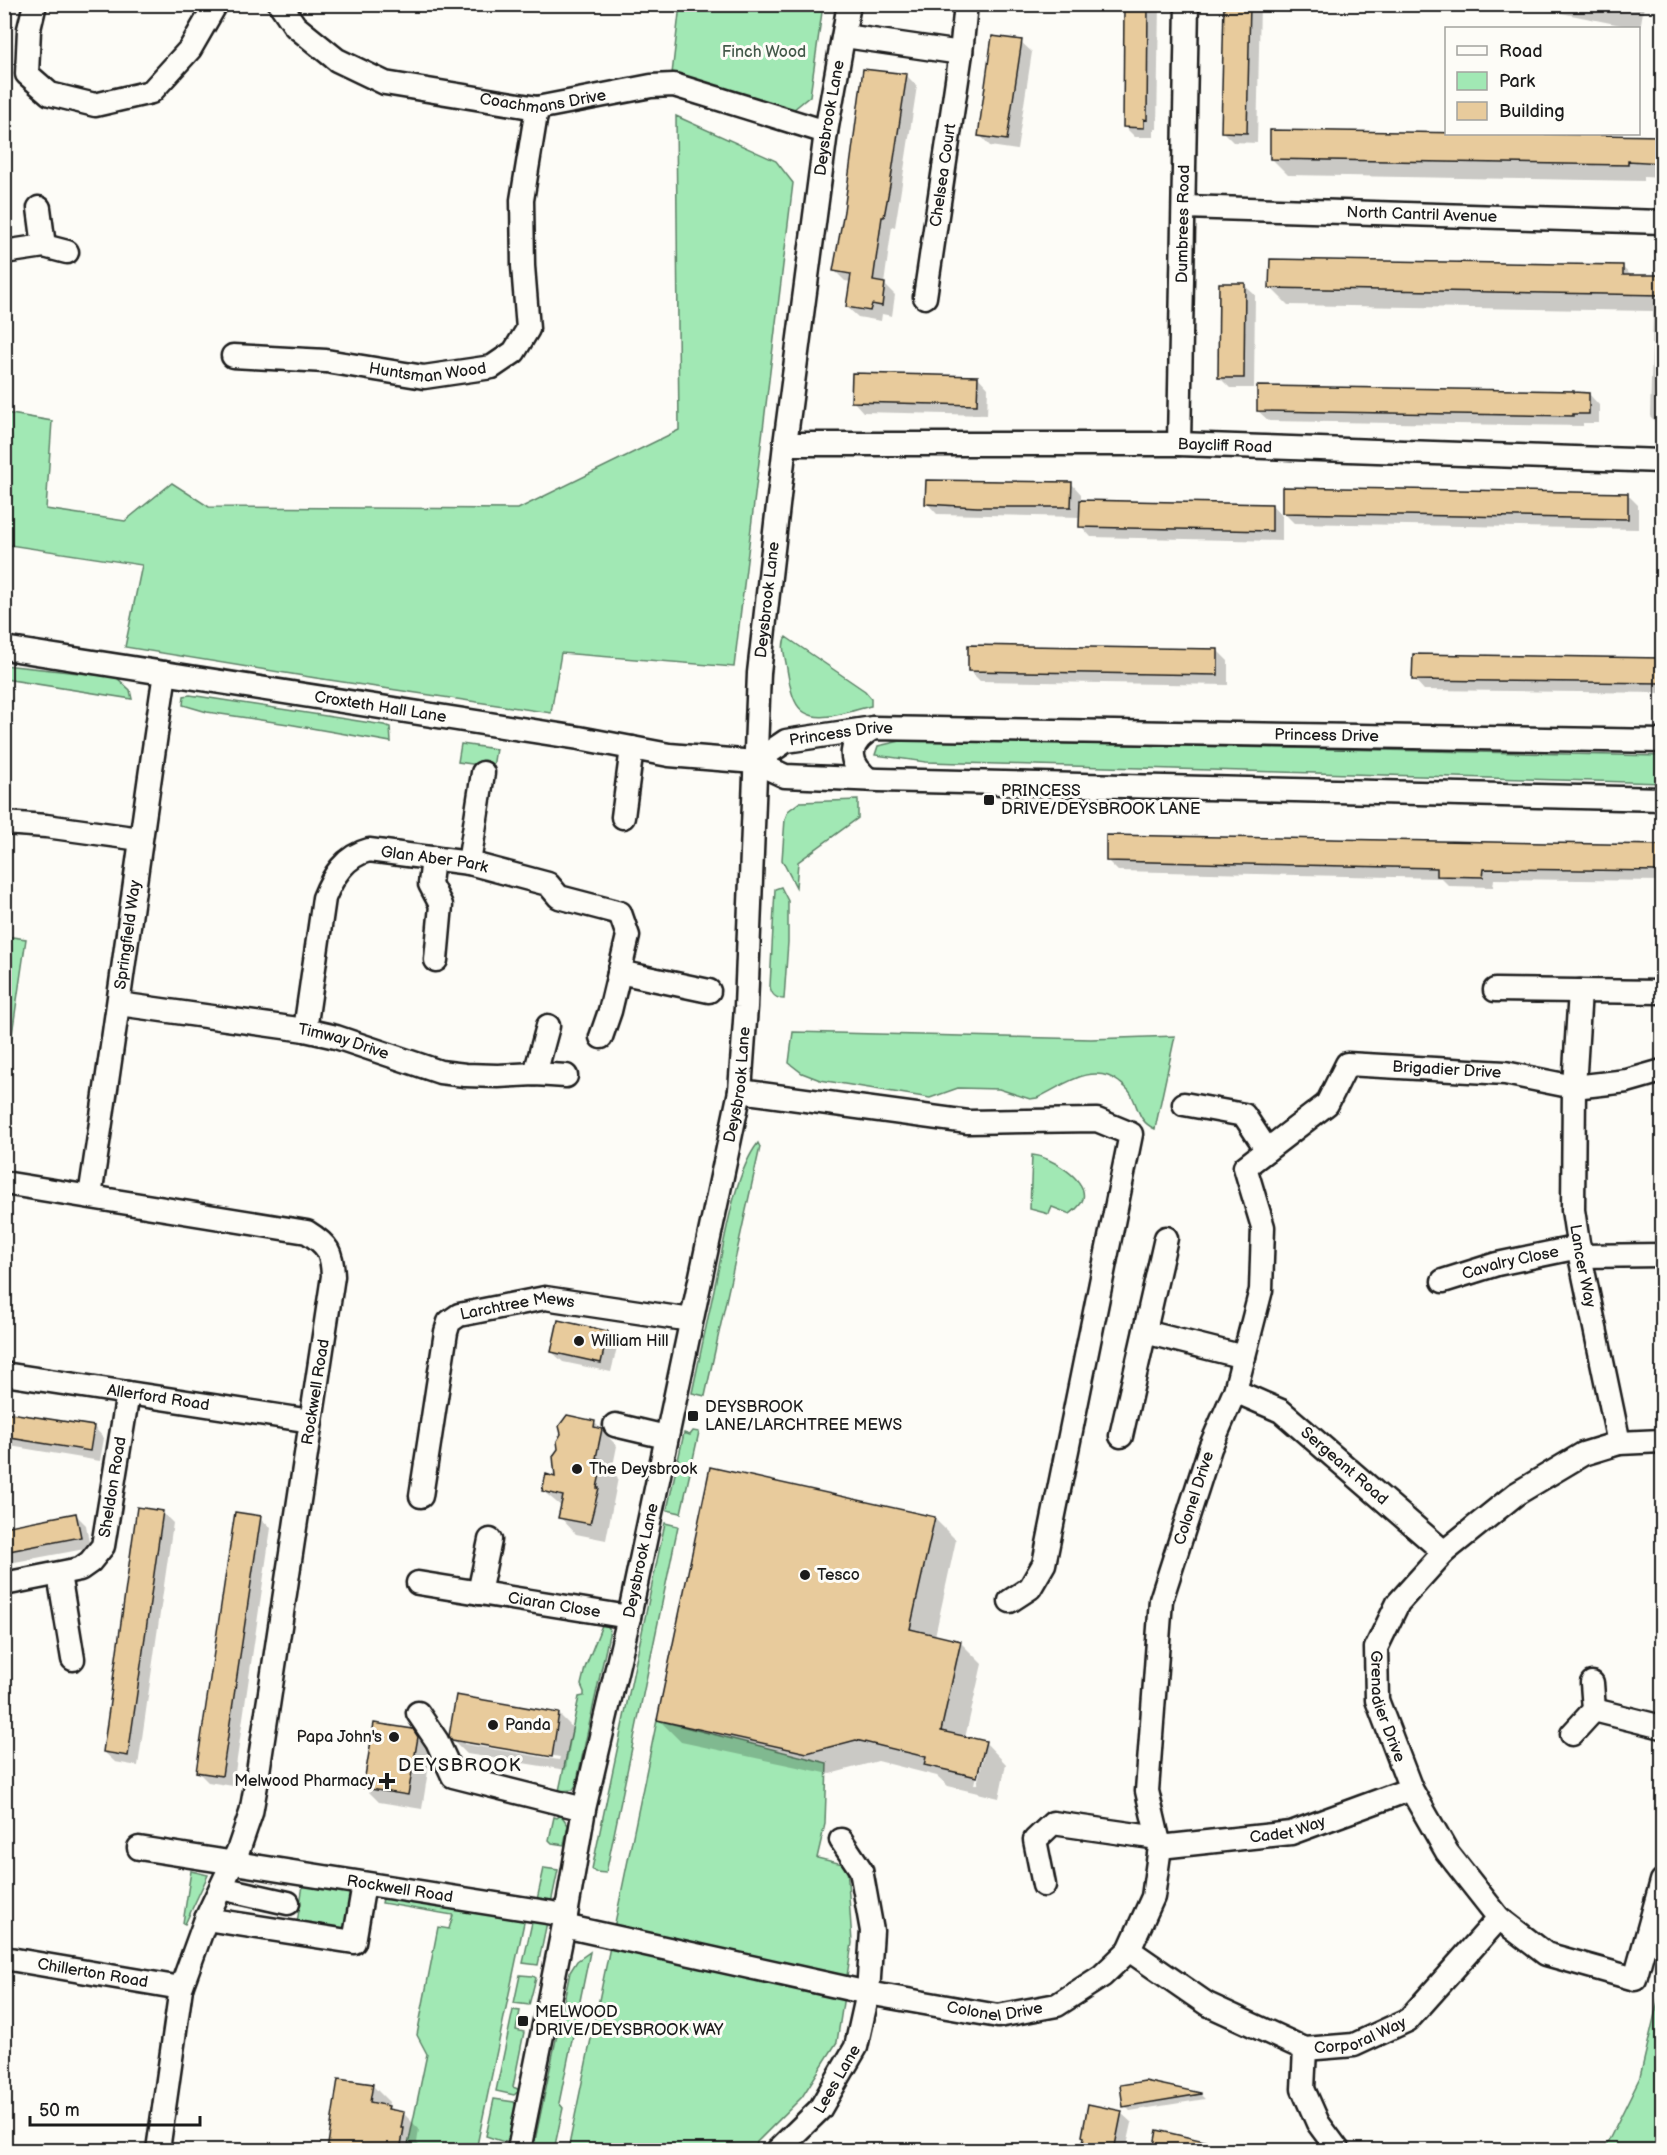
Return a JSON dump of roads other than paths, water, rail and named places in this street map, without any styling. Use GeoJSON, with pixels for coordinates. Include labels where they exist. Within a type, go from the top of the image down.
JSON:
{"type":"FeatureCollection","features":[{"type":"Feature","properties":{"kind":"street"},"geometry":{"type":"LineString","coordinates":[[35,4],[29,29],[27,74],[50,94],[95,105],[151,92],[190,49],[216,4]]}},
{"type":"Feature","properties":{"kind":"street","name":"Coachmans Drive"},"geometry":{"type":"LineString","coordinates":[[280,4],[295,26],[337,60],[385,82],[537,108],[651,86],[674,85],[826,132]]}},
{"type":"Feature","properties":{"kind":"street","name":"Deysbrook Lane"},"geometry":{"type":"LineString","coordinates":[[519,2151],[565,1921],[584,1809],[628,1617],[740,1091],[746,1007],[759,673],[785,444],[826,132],[849,4]]}},
{"type":"Feature","properties":{"kind":"street","name":"Chelsea Court"},"geometry":{"type":"LineString","coordinates":[[925,297],[961,53],[966,4]]}},
{"type":"Feature","properties":{"kind":"street","name":"Dumbrees Road"},"geometry":{"type":"LineString","coordinates":[[1179,444],[1187,4]]}},
{"type":"Feature","properties":{"kind":"street"},"geometry":{"type":"LineString","coordinates":[[845,36],[961,53]]}},
{"type":"Feature","properties":{"kind":"street","name":"Huntsman Wood"},"geometry":{"type":"LineString","coordinates":[[233,356],[327,361],[424,377],[492,367],[514,352],[528,329],[523,266],[522,200],[537,108]]}},
{"type":"Feature","properties":{"kind":"street","name":"North Cantril Avenue"},"geometry":{"type":"LineString","coordinates":[[1184,207],[1662,222]]}},
{"type":"Feature","properties":{"kind":"street"},"geometry":{"type":"LineString","coordinates":[[39,208],[44,246]]}},
{"type":"Feature","properties":{"kind":"street"},"geometry":{"type":"LineString","coordinates":[[4,252],[44,246],[68,252]]}},
{"type":"Feature","properties":{"kind":"street","name":"Baycliff Road"},"geometry":{"type":"LineString","coordinates":[[785,444],[1179,444],[1662,460]]}},
{"type":"Feature","properties":{"kind":"street","name":"Croxteth Hall Lane"},"geometry":{"type":"LineString","coordinates":[[4,648],[669,755],[755,762]]}},
{"type":"Feature","properties":{"kind":"street","name":"Springfield Way"},"geometry":{"type":"LineString","coordinates":[[90,1196],[165,673]]}},
{"type":"Feature","properties":{"kind":"street"},"geometry":{"type":"LineString","coordinates":[[867,779],[853,760],[853,752],[863,734],[873,728]]}},
{"type":"Feature","properties":{"kind":"street","name":"Princess Drive"},"geometry":{"type":"LineString","coordinates":[[755,762],[786,741],[873,728],[1662,741]]}},
{"type":"Feature","properties":{"kind":"street"},"geometry":{"type":"LineString","coordinates":[[623,817],[632,748]]}},
{"type":"Feature","properties":{"kind":"street","name":"Princess Drive"},"geometry":{"type":"LineString","coordinates":[[755,762],[785,776],[1662,798]]}},
{"type":"Feature","properties":{"kind":"street"},"geometry":{"type":"LineString","coordinates":[[469,863],[483,773]]}},
{"type":"Feature","properties":{"kind":"street"},"geometry":{"type":"LineString","coordinates":[[4,823],[46,826],[140,839]]}},
{"type":"Feature","properties":{"kind":"street","name":"Glan Aber Park"},"geometry":{"type":"LineString","coordinates":[[305,1030],[324,898],[337,873],[357,854],[369,850],[469,863],[548,884],[559,897],[620,913],[628,936],[619,972]]}},
{"type":"Feature","properties":{"kind":"street"},"geometry":{"type":"LineString","coordinates":[[433,858],[430,884],[441,905],[436,960]]}},
{"type":"Feature","properties":{"kind":"street"},"geometry":{"type":"LineString","coordinates":[[601,1037],[619,972],[709,991]]}},
{"type":"Feature","properties":{"kind":"street"},"geometry":{"type":"LineString","coordinates":[[1495,990],[1662,992]]}},
{"type":"Feature","properties":{"kind":"street","name":"Lancer Way"},"geometry":{"type":"LineString","coordinates":[[1580,992],[1574,1087],[1573,1210],[1579,1252],[1619,1443]]}},
{"type":"Feature","properties":{"kind":"street","name":"Timway Drive"},"geometry":{"type":"LineString","coordinates":[[119,1004],[305,1030],[336,1037],[440,1072],[498,1077],[535,1074],[566,1076]]}},
{"type":"Feature","properties":{"kind":"street"},"geometry":{"type":"LineString","coordinates":[[535,1074],[548,1026]]}},
{"type":"Feature","properties":{"kind":"street","name":"Brigadier Drive"},"geometry":{"type":"LineString","coordinates":[[1245,1167],[1327,1104],[1347,1064],[1505,1074],[1574,1087],[1627,1081],[1662,1071]]}},
{"type":"Feature","properties":{"kind":"street"},"geometry":{"type":"LineString","coordinates":[[740,1091],[968,1122],[1097,1120],[1131,1134],[1044,1564],[1030,1588],[1010,1601]]}},
{"type":"Feature","properties":{"kind":"street"},"geometry":{"type":"LineString","coordinates":[[1184,1104],[1244,1116],[1267,1150]]}},
{"type":"Feature","properties":{"kind":"street","name":"Colonel Drive"},"geometry":{"type":"LineString","coordinates":[[565,1921],[868,1993],[998,2016],[1057,2005],[1102,1976],[1130,1950],[1153,1897],[1159,1842],[1148,1791],[1161,1600],[1210,1448],[1235,1391],[1262,1290],[1263,1227],[1245,1167]]}},
{"type":"Feature","properties":{"kind":"street","name":"Rockwell Road"},"geometry":{"type":"LineString","coordinates":[[4,1183],[307,1232],[328,1249],[332,1260],[333,1276],[256,1785],[244,1836],[206,1918],[181,1988],[158,2151]]}},
{"type":"Feature","properties":{"kind":"street"},"geometry":{"type":"LineString","coordinates":[[1121,1436],[1166,1238]]}},
{"type":"Feature","properties":{"kind":"street","name":"Cavalry Close"},"geometry":{"type":"LineString","coordinates":[[1443,1281],[1497,1264],[1579,1252],[1662,1255]]}},
{"type":"Feature","properties":{"kind":"street","name":"Larchtree Mews"},"geometry":{"type":"LineString","coordinates":[[421,1496],[446,1332],[449,1322],[459,1315],[545,1298],[691,1320]]}},
{"type":"Feature","properties":{"kind":"street"},"geometry":{"type":"LineString","coordinates":[[1145,1332],[1244,1357]]}},
{"type":"Feature","properties":{"kind":"street","name":"Allerford Road"},"geometry":{"type":"LineString","coordinates":[[4,1374],[311,1421]]}},
{"type":"Feature","properties":{"kind":"street","name":"Sergeant Road"},"geometry":{"type":"LineString","coordinates":[[1235,1391],[1281,1411],[1444,1552]]}},
{"type":"Feature","properties":{"kind":"street","name":"Sheldon Road"},"geometry":{"type":"LineString","coordinates":[[4,1584],[80,1569],[90,1562],[103,1546],[128,1393]]}},
{"type":"Feature","properties":{"kind":"street"},"geometry":{"type":"LineString","coordinates":[[615,1425],[666,1437]]}},
{"type":"Feature","properties":{"kind":"street","name":"Grenadier Drive"},"geometry":{"type":"LineString","coordinates":[[1662,1441],[1619,1443],[1583,1454],[1516,1494],[1444,1552],[1398,1603],[1376,1648],[1377,1700],[1411,1789],[1447,1852],[1499,1918],[1546,1954],[1635,1979],[1662,1881]]}},
{"type":"Feature","properties":{"kind":"street"},"geometry":{"type":"LineString","coordinates":[[479,1593],[490,1540]]}},
{"type":"Feature","properties":{"kind":"street"},"geometry":{"type":"LineString","coordinates":[[59,1574],[73,1659]]}},
{"type":"Feature","properties":{"kind":"street","name":"Ciaran Close"},"geometry":{"type":"LineString","coordinates":[[418,1583],[628,1617]]}},
{"type":"Feature","properties":{"kind":"street"},"geometry":{"type":"LineString","coordinates":[[1572,1734],[1594,1710],[1592,1683]]}},
{"type":"Feature","properties":{"kind":"street"},"geometry":{"type":"LineString","coordinates":[[1594,1710],[1662,1727]]}},
{"type":"Feature","properties":{"kind":"street"},"geometry":{"type":"LineString","coordinates":[[418,1713],[437,1741],[453,1776],[584,1809]]}},
{"type":"Feature","properties":{"kind":"street","name":"Cadet Way"},"geometry":{"type":"LineString","coordinates":[[1159,1842],[1291,1833],[1411,1789]]}},
{"type":"Feature","properties":{"kind":"street"},"geometry":{"type":"LineString","coordinates":[[1044,1885],[1035,1840],[1053,1823],[1159,1842]]}},
{"type":"Feature","properties":{"kind":"street"},"geometry":{"type":"LineString","coordinates":[[841,1840],[861,1870],[872,1931],[868,1993]]}},
{"type":"Feature","properties":{"kind":"street"},"geometry":{"type":"LineString","coordinates":[[139,1848],[232,1863]]}},
{"type":"Feature","properties":{"kind":"street","name":"Rockwell Road"},"geometry":{"type":"LineString","coordinates":[[232,1863],[364,1884],[565,1921]]}},
{"type":"Feature","properties":{"kind":"street"},"geometry":{"type":"LineString","coordinates":[[206,1918],[354,1942],[364,1884]]}},
{"type":"Feature","properties":{"kind":"street"},"geometry":{"type":"LineString","coordinates":[[221,1888],[288,1903]]}},
{"type":"Feature","properties":{"kind":"street","name":"Corporal Way"},"geometry":{"type":"LineString","coordinates":[[1130,1950],[1207,2004],[1305,2049],[1354,2045],[1408,2020],[1499,1918]]}},
{"type":"Feature","properties":{"kind":"street","name":"Chillerton Road"},"geometry":{"type":"LineString","coordinates":[[4,1958],[181,1988]]}},
{"type":"Feature","properties":{"kind":"street","name":"Lees Lane"},"geometry":{"type":"LineString","coordinates":[[778,2151],[820,2109],[856,2047],[868,1993]]}},
{"type":"Feature","properties":{"kind":"street"},"geometry":{"type":"LineString","coordinates":[[1305,2049],[1303,2089],[1318,2123],[1338,2151]]}},
{"type":"Feature","properties":{"kind":"place","name":"PRINCESS DRIVE/DEYSBROOK LANE"},"geometry":{"type":"Point","coordinates":[989,800]}},
{"type":"Feature","properties":{"kind":"place","name":"William Hill"},"geometry":{"type":"Point","coordinates":[579,1341]}},
{"type":"Feature","properties":{"kind":"place","name":"DEYSBROOK LANE/LARCHTREE MEWS"},"geometry":{"type":"Point","coordinates":[693,1416]}},
{"type":"Feature","properties":{"kind":"place","name":"The Deysbrook"},"geometry":{"type":"Point","coordinates":[577,1469]}},
{"type":"Feature","properties":{"kind":"place","name":"Tesco"},"geometry":{"type":"Point","coordinates":[805,1575]}},
{"type":"Feature","properties":{"kind":"place","name":"Panda"},"geometry":{"type":"Point","coordinates":[493,1725]}},
{"type":"Feature","properties":{"kind":"place","name":"Papa John's"},"geometry":{"type":"Point","coordinates":[394,1737]}},
{"type":"Feature","properties":{"kind":"place","name":"Melwood Pharmacy"},"geometry":{"type":"Point","coordinates":[387,1781]}},
{"type":"Feature","properties":{"kind":"place","name":"MELWOOD DRIVE/DEYSBROOK WAY"},"geometry":{"type":"Point","coordinates":[523,2021]}},
{"type":"Feature","properties":{"kind":"district","name":"DEYSBROOK"},"geometry":{"type":"Point","coordinates":[460,1765]}},
{"type":"Feature","properties":{"kind":"park label","name":"Finch Wood"},"geometry":{"type":"Point","coordinates":[764,52]}}]}
